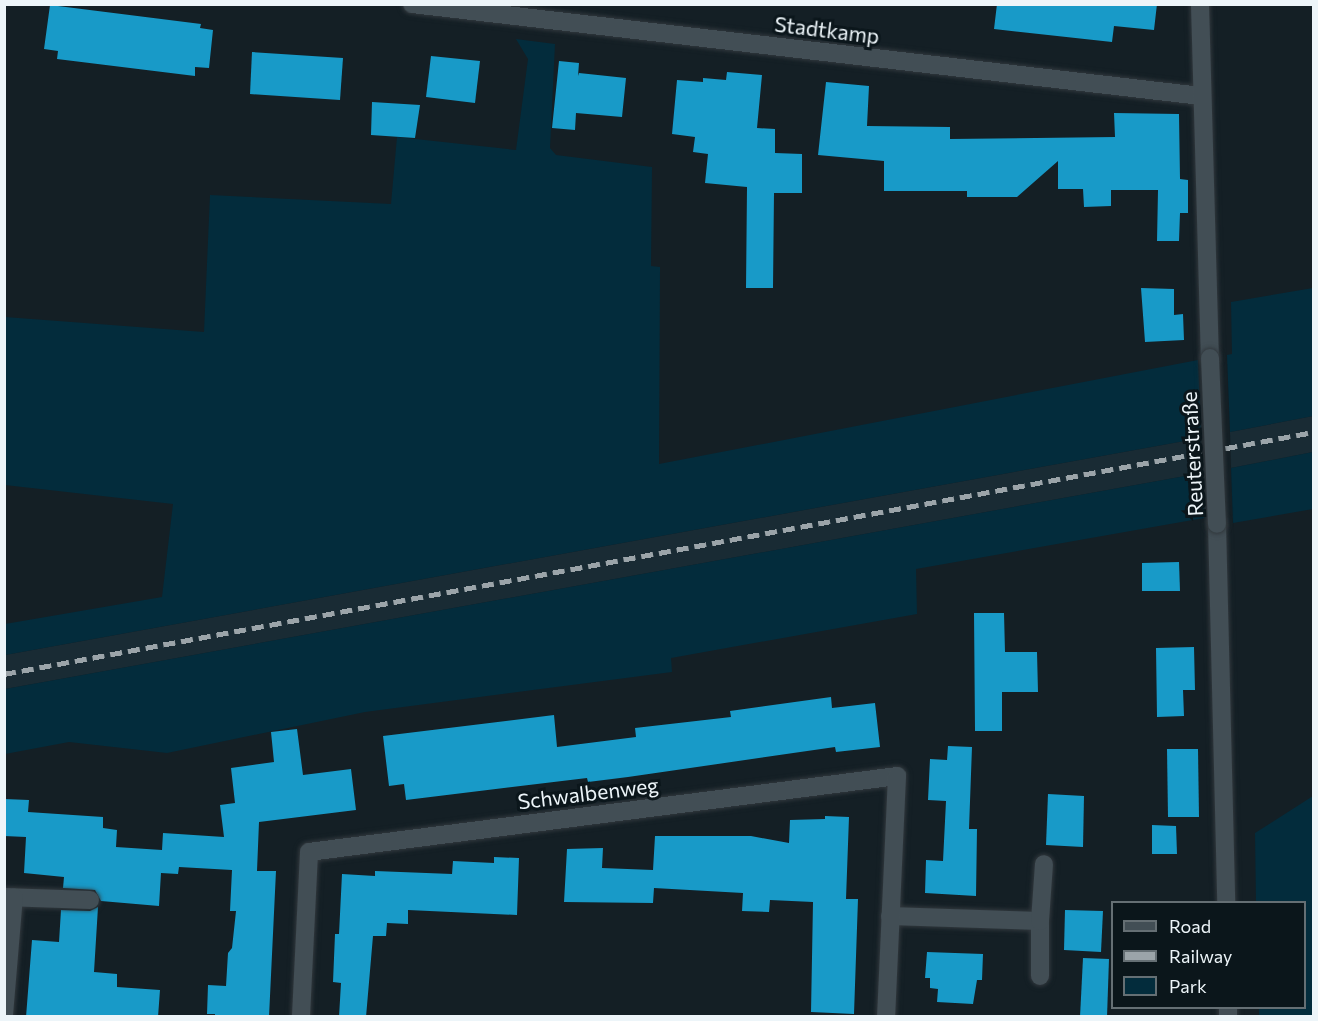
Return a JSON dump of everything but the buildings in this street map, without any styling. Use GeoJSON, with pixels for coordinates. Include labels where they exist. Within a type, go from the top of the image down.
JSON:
{"type":"FeatureCollection","features":[{"type":"Feature","properties":{"kind":"street","name":"Stadtkamp"},"geometry":{"type":"LineString","coordinates":[[412,4],[1201,96]]}},
{"type":"Feature","properties":{"kind":"street","name":"Reuterstraße"},"geometry":{"type":"LineString","coordinates":[[1200,4],[1210,358],[1218,524],[1226,901]]}},
{"type":"Feature","properties":{"kind":"street","name":"Schwalbenweg"},"geometry":{"type":"LineString","coordinates":[[301,1017],[309,852],[897,776],[886,1017]]}},
{"type":"Feature","properties":{"kind":"street"},"geometry":{"type":"LineString","coordinates":[[1040,976],[1040,921],[1044,864]]}},
{"type":"Feature","properties":{"kind":"street"},"geometry":{"type":"LineString","coordinates":[[4,1015],[9,897],[90,900]]}},
{"type":"Feature","properties":{"kind":"street"},"geometry":{"type":"LineString","coordinates":[[890,916],[1040,921]]}},
{"type":"Feature","properties":{"kind":"shaded area"},"geometry":{"type":"Polygon","coordinates":[[[1313,416],[1313,452],[1231,468],[1230,432],[1313,416]]]}},
{"type":"Feature","properties":{"kind":"shaded area"},"geometry":{"type":"Polygon","coordinates":[[[1201,438],[1202,473],[5,689],[5,655],[1201,438]]]}},
{"type":"Feature","properties":{"kind":"green space"},"geometry":{"type":"Polygon","coordinates":[[[516,39],[555,44],[550,148],[556,155],[652,167],[651,266],[660,267],[659,464],[1198,360],[1201,438],[5,655],[5,624],[162,597],[173,504],[5,485],[5,317],[204,332],[210,195],[391,204],[397,137],[516,150],[528,59],[516,39]]]}},
{"type":"Feature","properties":{"kind":"green space"},"geometry":{"type":"Polygon","coordinates":[[[1313,288],[1313,416],[1230,432],[1227,355],[1232,354],[1231,302],[1313,288]]]}},
{"type":"Feature","properties":{"kind":"green space"},"geometry":{"type":"Polygon","coordinates":[[[1313,452],[1313,509],[1233,523],[1231,468],[1313,452]]]}},
{"type":"Feature","properties":{"kind":"green space"},"geometry":{"type":"Polygon","coordinates":[[[1202,473],[1204,518],[916,569],[917,614],[671,658],[672,672],[365,712],[167,753],[69,742],[5,754],[5,689],[1202,473]]]}},
{"type":"Feature","properties":{"kind":"green space"},"geometry":{"type":"Polygon","coordinates":[[[1313,796],[1313,1016],[1259,1016],[1259,1009],[1306,1009],[1306,901],[1256,901],[1255,833],[1313,796]]]}},
{"type":"Feature","properties":{"kind":"railway"},"geometry":{"type":"LineString","coordinates":[[4,674],[1314,432]]}}]}
